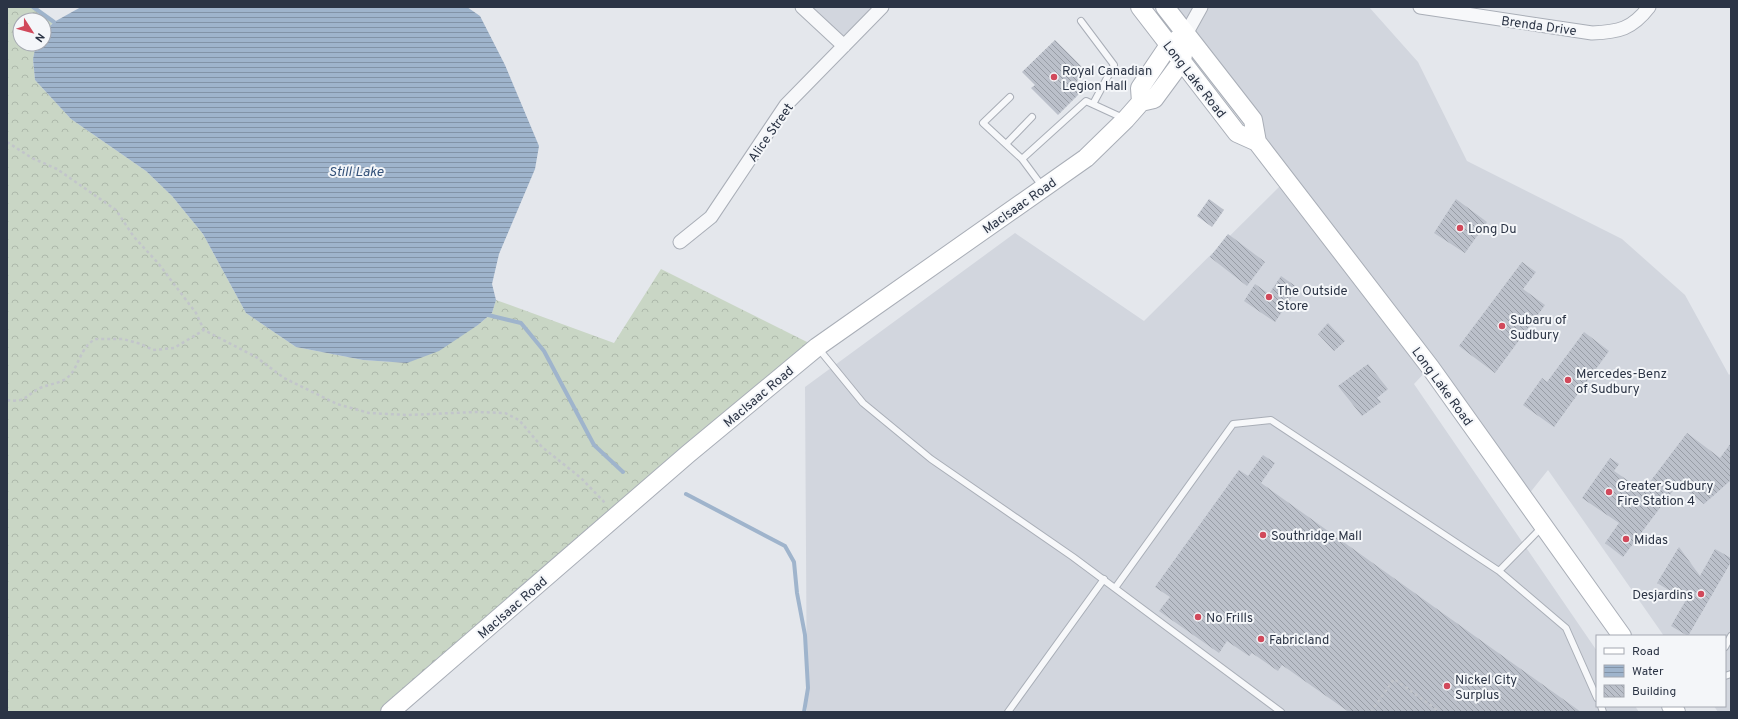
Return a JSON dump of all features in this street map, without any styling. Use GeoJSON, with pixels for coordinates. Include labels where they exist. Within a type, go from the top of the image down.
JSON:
{"type":"FeatureCollection","features":[{"type":"Feature","properties":{"kind":"street"},"geometry":{"type":"LineString","coordinates":[[802,7],[844,46]]}},
{"type":"Feature","properties":{"kind":"street","name":"Alice Street"},"geometry":{"type":"LineString","coordinates":[[680,242],[711,217],[786,105],[882,7]]}},
{"type":"Feature","properties":{"kind":"street","name":"Long Lake Road"},"geometry":{"type":"LineString","coordinates":[[1140,7],[1237,133],[1257,142]]}},
{"type":"Feature","properties":{"kind":"street","name":"Long Lake Road"},"geometry":{"type":"LineString","coordinates":[[1165,7],[1252,120],[1257,142],[1430,367],[1621,635]]}},
{"type":"Feature","properties":{"kind":"street"},"geometry":{"type":"LineString","coordinates":[[1141,102],[1140,88],[1169,45],[1186,34],[1201,7]]}},
{"type":"Feature","properties":{"kind":"street","name":"Brenda Drive"},"geometry":{"type":"LineString","coordinates":[[1420,7],[1592,33],[1613,32],[1626,28],[1636,21],[1649,7]]}},
{"type":"Feature","properties":{"kind":"street","name":"MacIsaac Road"},"geometry":{"type":"LineString","coordinates":[[390,712],[688,454],[818,347],[1086,158],[1126,119],[1141,102],[1154,99],[1182,61],[1186,34]]}},
{"type":"Feature","properties":{"kind":"lane"},"geometry":{"type":"LineString","coordinates":[[1081,21],[1114,65],[1093,104]]}},
{"type":"Feature","properties":{"kind":"lane"},"geometry":{"type":"LineString","coordinates":[[1010,97],[983,123],[1022,159],[1043,188]]}},
{"type":"Feature","properties":{"kind":"lane"},"geometry":{"type":"LineString","coordinates":[[1022,159],[1086,101],[1126,119]]}},
{"type":"Feature","properties":{"kind":"lane"},"geometry":{"type":"LineString","coordinates":[[1006,144],[1032,117]]}},
{"type":"Feature","properties":{"kind":"lane"},"geometry":{"type":"LineString","coordinates":[[818,347],[863,403],[931,459],[1104,579],[1281,712]]}},
{"type":"Feature","properties":{"kind":"lane"},"geometry":{"type":"LineString","coordinates":[[1115,588],[1233,424],[1272,420],[1499,571],[1566,628],[1596,696]]}},
{"type":"Feature","properties":{"kind":"lane"},"geometry":{"type":"LineString","coordinates":[[1499,571],[1544,525]]}},
{"type":"Feature","properties":{"kind":"lane"},"geometry":{"type":"LineString","coordinates":[[1008,712],[1104,579]]}},
{"type":"Feature","properties":{"kind":"lane"},"geometry":{"type":"LineString","coordinates":[[1726,645],[1731,636]]}},
{"type":"Feature","properties":{"kind":"path"},"geometry":{"type":"LineString","coordinates":[[7,142],[32,158],[57,169],[116,210],[134,237],[158,263],[196,313],[204,330],[256,357],[284,378],[337,404],[369,413],[407,415],[476,412],[505,413],[519,420],[542,448],[581,478],[616,516]]}},
{"type":"Feature","properties":{"kind":"path"},"geometry":{"type":"LineString","coordinates":[[7,400],[16,402],[28,398],[40,388],[56,384],[70,375],[83,353],[92,341],[96,339],[123,339],[142,344],[153,350],[174,348],[204,330]]}},
{"type":"Feature","properties":{"kind":"path"},"geometry":{"type":"LineString","coordinates":[[1371,712],[1394,678],[1440,712]]}},
{"type":"Feature","properties":{"kind":"shaded area"},"geometry":{"type":"Polygon","coordinates":[[[802,7],[882,7],[844,46],[802,7]]]}},
{"type":"Feature","properties":{"kind":"shaded area"},"geometry":{"type":"Polygon","coordinates":[[[1165,7],[1369,7],[1418,62],[1467,161],[1622,239],[1685,295],[1729,375],[1731,373],[1731,712],[1718,712],[1715,707],[1726,707],[1726,635],[1663,635],[1548,470],[1525,499],[1430,367],[1414,384],[1596,650],[1596,707],[1636,707],[1639,712],[807,712],[805,387],[1015,233],[1144,321],[1286,180],[1253,120],[1165,7]]]}},
{"type":"Feature","properties":{"kind":"green space"},"geometry":{"type":"Polygon","coordinates":[[[7,7],[37,7],[43,12],[12,12],[12,52],[34,52],[33,59],[35,80],[71,119],[146,171],[172,196],[203,234],[246,313],[296,347],[363,360],[407,363],[478,325],[492,313],[496,300],[614,343],[661,269],[817,347],[390,712],[7,712],[7,7]]]}},
{"type":"Feature","properties":{"kind":"water","name":"Still Lake"},"geometry":{"type":"Polygon","coordinates":[[[81,7],[467,7],[480,16],[505,65],[539,146],[535,169],[499,254],[492,284],[496,300],[492,313],[478,325],[439,351],[407,363],[363,360],[296,347],[246,313],[203,234],[172,196],[146,171],[71,119],[35,80],[33,59],[34,52],[52,52],[52,24],[81,7]]]}},
{"type":"Feature","properties":{"kind":"building","name":"Royal Canadian Legion Hall"},"geometry":{"type":"Polygon","coordinates":[[[1055,40],[1087,72],[1077,81],[1084,89],[1058,115],[1031,88],[1035,85],[1022,72],[1055,40]]]}},
{"type":"Feature","properties":{"kind":"building"},"geometry":{"type":"Polygon","coordinates":[[[1209,199],[1224,210],[1212,227],[1197,216],[1209,199]]]}},
{"type":"Feature","properties":{"kind":"building","name":"Long Du"},"geometry":{"type":"Polygon","coordinates":[[[1456,199],[1487,222],[1465,253],[1434,233],[1456,199]]]}},
{"type":"Feature","properties":{"kind":"building"},"geometry":{"type":"Polygon","coordinates":[[[1228,234],[1265,262],[1247,286],[1210,257],[1228,234]]]}},
{"type":"Feature","properties":{"kind":"building","name":"Subaru of Sudbury"},"geometry":{"type":"Polygon","coordinates":[[[1522,262],[1536,272],[1523,289],[1545,305],[1495,373],[1459,346],[1522,262]]]}},
{"type":"Feature","properties":{"kind":"building","name":"The Outside Store"},"geometry":{"type":"Polygon","coordinates":[[[1281,276],[1298,288],[1275,322],[1244,301],[1255,284],[1269,294],[1281,276]]]}},
{"type":"Feature","properties":{"kind":"building"},"geometry":{"type":"Polygon","coordinates":[[[1328,323],[1345,341],[1334,351],[1318,334],[1328,323]]]}},
{"type":"Feature","properties":{"kind":"building","name":"Mercedes-Benz of Sudbury"},"geometry":{"type":"Polygon","coordinates":[[[1584,332],[1609,351],[1554,427],[1523,405],[1542,378],[1547,382],[1584,332]]]}},
{"type":"Feature","properties":{"kind":"building"},"geometry":{"type":"Polygon","coordinates":[[[1368,364],[1388,389],[1377,398],[1381,402],[1362,416],[1338,386],[1368,364]]]}},
{"type":"Feature","properties":{"kind":"building"},"geometry":{"type":"Polygon","coordinates":[[[1687,433],[1720,458],[1731,443],[1731,480],[1704,504],[1678,484],[1623,557],[1605,543],[1619,523],[1582,498],[1610,458],[1619,464],[1614,471],[1643,491],[1687,433]]]}},
{"type":"Feature","properties":{"kind":"building","name":"Southridge Mall"},"geometry":{"type":"Polygon","coordinates":[[[1263,455],[1275,463],[1261,483],[1581,712],[1349,712],[1282,665],[1278,671],[1252,653],[1249,656],[1227,641],[1219,653],[1159,611],[1170,597],[1155,587],[1239,470],[1248,476],[1263,455]]]}},
{"type":"Feature","properties":{"kind":"building","name":"Desjardins"},"geometry":{"type":"Polygon","coordinates":[[[1679,547],[1700,576],[1715,549],[1731,558],[1731,562],[1689,635],[1671,626],[1686,600],[1657,583],[1679,547]]]}},
{"type":"Feature","properties":{"kind":"waterway"},"geometry":{"type":"LineString","coordinates":[[33,7],[54,22]]}},
{"type":"Feature","properties":{"kind":"waterway"},"geometry":{"type":"LineString","coordinates":[[488,315],[521,323],[544,351],[594,445],[623,472]]}},
{"type":"Feature","properties":{"kind":"waterway"},"geometry":{"type":"LineString","coordinates":[[686,494],[785,546],[794,562],[797,593],[805,635],[808,688],[804,712]]}},
{"type":"Feature","properties":{"kind":"place","name":"Royal Canadian Legion Hall"},"geometry":{"type":"Point","coordinates":[1054,77]}},
{"type":"Feature","properties":{"kind":"place","name":"Long Du"},"geometry":{"type":"Point","coordinates":[1460,228]}},
{"type":"Feature","properties":{"kind":"place","name":"The Outside Store"},"geometry":{"type":"Point","coordinates":[1269,297]}},
{"type":"Feature","properties":{"kind":"place","name":"Subaru of Sudbury"},"geometry":{"type":"Point","coordinates":[1502,326]}},
{"type":"Feature","properties":{"kind":"place","name":"Mercedes-Benz of Sudbury"},"geometry":{"type":"Point","coordinates":[1568,380]}},
{"type":"Feature","properties":{"kind":"place","name":"Greater Sudbury Fire Station 4"},"geometry":{"type":"Point","coordinates":[1609,492]}},
{"type":"Feature","properties":{"kind":"place","name":"Southridge Mall"},"geometry":{"type":"Point","coordinates":[1263,535]}},
{"type":"Feature","properties":{"kind":"place","name":"Midas"},"geometry":{"type":"Point","coordinates":[1626,539]}},
{"type":"Feature","properties":{"kind":"place","name":"Desjardins"},"geometry":{"type":"Point","coordinates":[1701,594]}},
{"type":"Feature","properties":{"kind":"place","name":"No Frills"},"geometry":{"type":"Point","coordinates":[1198,617]}},
{"type":"Feature","properties":{"kind":"place","name":"Fabricland"},"geometry":{"type":"Point","coordinates":[1261,639]}},
{"type":"Feature","properties":{"kind":"place","name":"Nickel City Surplus"},"geometry":{"type":"Point","coordinates":[1447,686]}}]}
